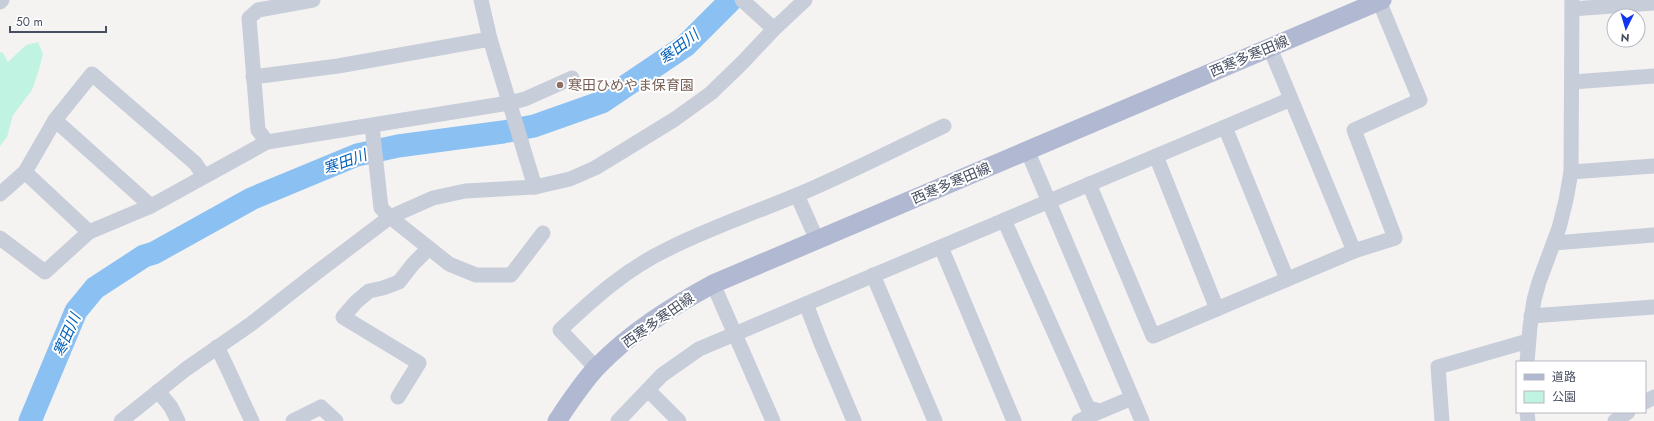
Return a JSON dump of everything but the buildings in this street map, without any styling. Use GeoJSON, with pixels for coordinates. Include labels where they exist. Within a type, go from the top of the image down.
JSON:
{"type":"FeatureCollection","features":[{"type":"Feature","properties":{"kind":"main road","name":"西寒多寒田線"},"geometry":{"type":"LineString","coordinates":[[557,421],[596,368],[620,346],[674,305],[713,284],[1270,48],[1376,1]]}},
{"type":"Feature","properties":{"kind":"street"},"geometry":{"type":"LineString","coordinates":[[267,142],[258,130],[249,18],[258,10],[313,0]]}},
{"type":"Feature","properties":{"kind":"street"},"geometry":{"type":"LineString","coordinates":[[481,0],[490,39],[535,187]]}},
{"type":"Feature","properties":{"kind":"street"},"geometry":{"type":"LineString","coordinates":[[742,0],[774,29]]}},
{"type":"Feature","properties":{"kind":"street"},"geometry":{"type":"LineString","coordinates":[[121,421],[186,369],[251,324],[390,217],[434,198],[465,191],[535,187],[570,179],[595,168],[675,119],[711,93],[805,0]]}},
{"type":"Feature","properties":{"kind":"street"},"geometry":{"type":"LineString","coordinates":[[1089,184],[1153,336],[1354,251],[1395,238],[1354,130],[1420,100],[1376,1]]}},
{"type":"Feature","properties":{"kind":"street"},"geometry":{"type":"LineString","coordinates":[[1526,361],[1531,316],[1539,282],[1554,243],[1566,200],[1571,172],[1572,5],[1654,3]]}},
{"type":"Feature","properties":{"kind":"street"},"geometry":{"type":"LineString","coordinates":[[253,77],[338,66],[490,39]]}},
{"type":"Feature","properties":{"kind":"street"},"geometry":{"type":"LineString","coordinates":[[1270,48],[1354,251]]}},
{"type":"Feature","properties":{"kind":"street"},"geometry":{"type":"LineString","coordinates":[[0,194],[25,172],[55,120],[92,74],[195,163],[204,176]]}},
{"type":"Feature","properties":{"kind":"street"},"geometry":{"type":"LineString","coordinates":[[1572,82],[1654,76]]}},
{"type":"Feature","properties":{"kind":"street"},"geometry":{"type":"LineString","coordinates":[[0,238],[45,272],[89,232],[151,206],[267,142],[509,103],[525,99],[572,78]]}},
{"type":"Feature","properties":{"kind":"street"},"geometry":{"type":"LineString","coordinates":[[618,421],[662,375],[699,349],[1291,99]]}},
{"type":"Feature","properties":{"kind":"street"},"geometry":{"type":"LineString","coordinates":[[55,120],[151,206]]}},
{"type":"Feature","properties":{"kind":"street"},"geometry":{"type":"LineString","coordinates":[[372,126],[381,208],[390,217],[449,264],[476,275],[511,275],[543,233]]}},
{"type":"Feature","properties":{"kind":"street"},"geometry":{"type":"LineString","coordinates":[[596,368],[560,330],[604,289],[633,269],[668,249],[724,224],[797,195],[944,126]]}},
{"type":"Feature","properties":{"kind":"street"},"geometry":{"type":"LineString","coordinates":[[1225,127],[1287,279]]}},
{"type":"Feature","properties":{"kind":"street"},"geometry":{"type":"LineString","coordinates":[[1027,150],[1142,421]]}},
{"type":"Feature","properties":{"kind":"street"},"geometry":{"type":"LineString","coordinates":[[1156,156],[1217,309]]}},
{"type":"Feature","properties":{"kind":"street"},"geometry":{"type":"LineString","coordinates":[[1571,172],[1654,166]]}},
{"type":"Feature","properties":{"kind":"street"},"geometry":{"type":"LineString","coordinates":[[25,172],[89,232]]}},
{"type":"Feature","properties":{"kind":"street"},"geometry":{"type":"LineString","coordinates":[[797,195],[817,240]]}},
{"type":"Feature","properties":{"kind":"street"},"geometry":{"type":"LineString","coordinates":[[1004,220],[1088,408],[1101,411]]}},
{"type":"Feature","properties":{"kind":"street"},"geometry":{"type":"LineString","coordinates":[[1554,243],[1654,235]]}},
{"type":"Feature","properties":{"kind":"street"},"geometry":{"type":"LineString","coordinates":[[941,247],[1014,421]]}},
{"type":"Feature","properties":{"kind":"street"},"geometry":{"type":"LineString","coordinates":[[398,397],[419,363],[343,317],[356,302],[369,291],[399,282],[413,264],[430,248]]}},
{"type":"Feature","properties":{"kind":"street"},"geometry":{"type":"LineString","coordinates":[[873,275],[935,421]]}},
{"type":"Feature","properties":{"kind":"street"},"geometry":{"type":"LineString","coordinates":[[713,284],[736,333],[773,421]]}},
{"type":"Feature","properties":{"kind":"street"},"geometry":{"type":"LineString","coordinates":[[806,304],[854,421]]}},
{"type":"Feature","properties":{"kind":"street"},"geometry":{"type":"LineString","coordinates":[[1531,316],[1654,307]]}},
{"type":"Feature","properties":{"kind":"street"},"geometry":{"type":"LineString","coordinates":[[1442,421],[1438,367],[1528,341]]}},
{"type":"Feature","properties":{"kind":"street"},"geometry":{"type":"LineString","coordinates":[[217,348],[231,372],[242,401],[252,421]]}},
{"type":"Feature","properties":{"kind":"street"},"geometry":{"type":"LineString","coordinates":[[648,390],[679,421]]}},
{"type":"Feature","properties":{"kind":"street"},"geometry":{"type":"LineString","coordinates":[[158,391],[171,407],[178,421]]}},
{"type":"Feature","properties":{"kind":"street"},"geometry":{"type":"LineString","coordinates":[[1079,421],[1132,398]]}},
{"type":"Feature","properties":{"kind":"street"},"geometry":{"type":"LineString","coordinates":[[293,421],[321,407],[336,421]]}},
{"type":"Feature","properties":{"kind":"street"},"geometry":{"type":"LineString","coordinates":[[1615,421],[1627,413]]}},
{"type":"Feature","properties":{"kind":"green space"},"geometry":{"type":"Polygon","coordinates":[[[38,42],[43,54],[32,90],[13,115],[7,137],[0,146],[0,52],[3,53],[8,62],[26,45],[38,42]]]}},
{"type":"Feature","properties":{"kind":"waterway","name":"寒田川"},"geometry":{"type":"LineString","coordinates":[[30,421],[76,311],[95,288],[144,256],[154,253],[251,199],[357,155],[398,146],[503,132],[534,126],[602,102],[685,46],[731,0]]}},
{"type":"Feature","properties":{"kind":"place","name":"寒田ひめやま保育園"},"geometry":{"type":"Point","coordinates":[560,85]}}]}
